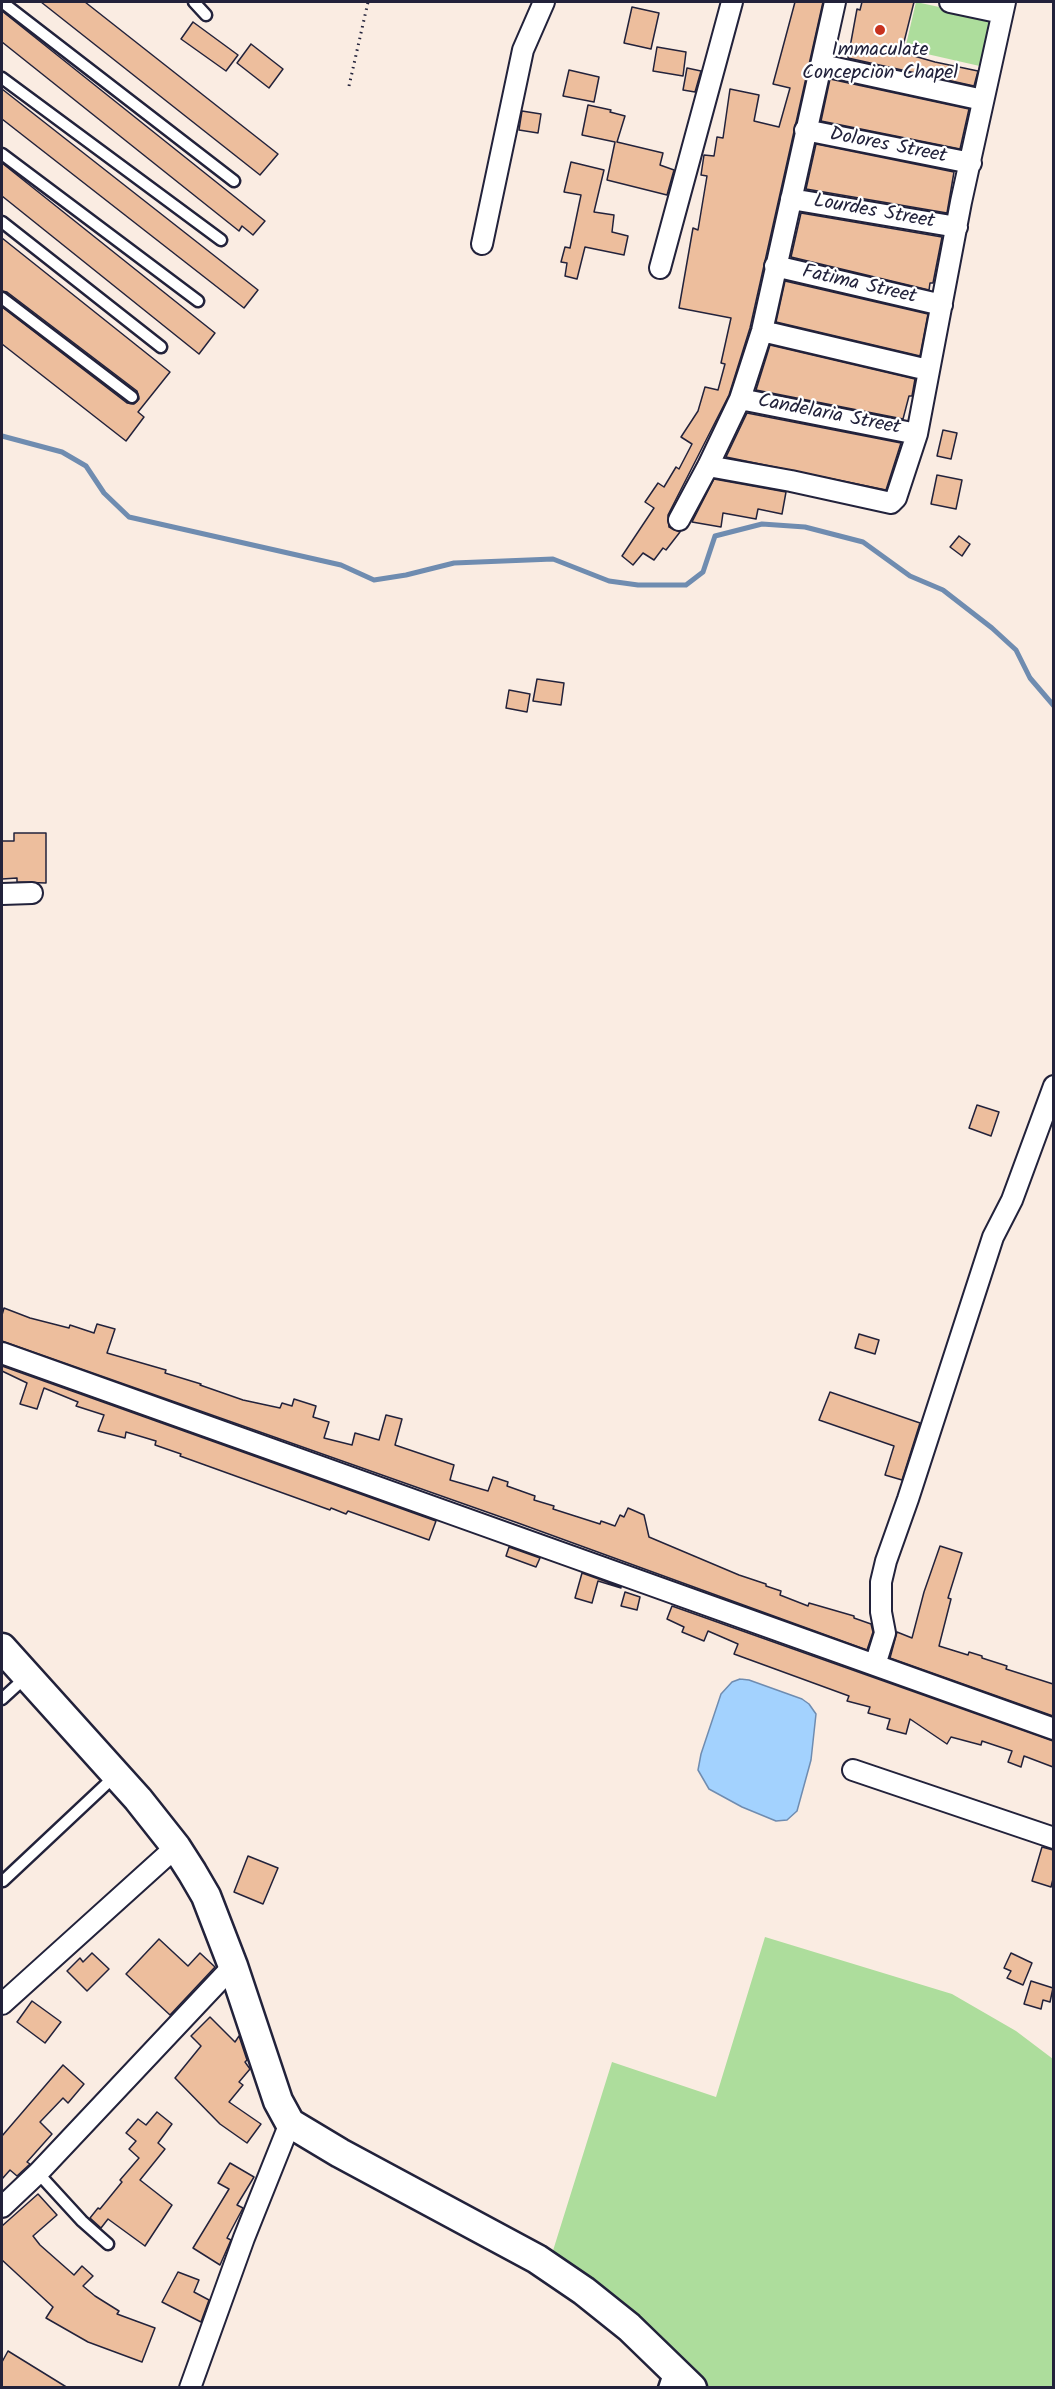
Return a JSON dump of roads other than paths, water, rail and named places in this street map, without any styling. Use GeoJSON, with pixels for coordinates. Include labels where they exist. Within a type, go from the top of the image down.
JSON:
{"type":"FeatureCollection","features":[{"type":"Feature","properties":{"kind":"street"},"geometry":{"type":"LineString","coordinates":[[482,244],[522,50],[544,2]]}},
{"type":"Feature","properties":{"kind":"street"},"geometry":{"type":"LineString","coordinates":[[660,268],[732,2]]}},
{"type":"Feature","properties":{"kind":"street"},"geometry":{"type":"LineString","coordinates":[[679,520],[740,399],[762,331],[835,2]]}},
{"type":"Feature","properties":{"kind":"street"},"geometry":{"type":"LineString","coordinates":[[708,466],[891,503],[900,490],[917,434],[957,227],[1004,7],[950,2]]}},
{"type":"Feature","properties":{"kind":"street"},"geometry":{"type":"LineString","coordinates":[[822,65],[983,100]]}},
{"type":"Feature","properties":{"kind":"street","name":"Dolores Street"},"geometry":{"type":"LineString","coordinates":[[805,130],[971,163]]}},
{"type":"Feature","properties":{"kind":"street","name":"Lourdes Street"},"geometry":{"type":"LineString","coordinates":[[791,199],[957,227]]}},
{"type":"Feature","properties":{"kind":"street","name":"Fatima Street"},"geometry":{"type":"LineString","coordinates":[[775,266],[942,306]]}},
{"type":"Feature","properties":{"kind":"street"},"geometry":{"type":"LineString","coordinates":[[762,331],[928,370]]}},
{"type":"Feature","properties":{"kind":"street","name":"Candelaria Street"},"geometry":{"type":"LineString","coordinates":[[740,399],[917,434]]}},
{"type":"Feature","properties":{"kind":"street"},"geometry":{"type":"LineString","coordinates":[[2,894],[32,893]]}},
{"type":"Feature","properties":{"kind":"street"},"geometry":{"type":"LineString","coordinates":[[875,1665],[885,1634],[881,1612],[881,1582],[886,1561],[993,1237],[1012,1200],[1053,1086]]}},
{"type":"Feature","properties":{"kind":"street"},"geometry":{"type":"LineString","coordinates":[[2,1353],[1053,1729]]}},
{"type":"Feature","properties":{"kind":"street"},"geometry":{"type":"LineString","coordinates":[[2,1648],[116,1775],[176,1847],[206,1896],[233,1966],[274,2092],[290,2123],[340,2153],[537,2259],[602,2305],[668,2377],[692,2388]]}},
{"type":"Feature","properties":{"kind":"street"},"geometry":{"type":"LineString","coordinates":[[853,1770],[1053,1838]]}},
{"type":"Feature","properties":{"kind":"street"},"geometry":{"type":"LineString","coordinates":[[2,2004],[176,1847]]}},
{"type":"Feature","properties":{"kind":"street"},"geometry":{"type":"LineString","coordinates":[[2,2207],[38,2173],[233,1966]]}},
{"type":"Feature","properties":{"kind":"street"},"geometry":{"type":"LineString","coordinates":[[190,2388],[244,2238],[290,2123]]}},
{"type":"Feature","properties":{"kind":"lane"},"geometry":{"type":"LineString","coordinates":[[2,2],[234,181]]}},
{"type":"Feature","properties":{"kind":"lane"},"geometry":{"type":"LineString","coordinates":[[194,2],[206,15]]}},
{"type":"Feature","properties":{"kind":"lane"},"geometry":{"type":"LineString","coordinates":[[2,78],[221,240]]}},
{"type":"Feature","properties":{"kind":"lane"},"geometry":{"type":"LineString","coordinates":[[2,154],[198,300]]}},
{"type":"Feature","properties":{"kind":"lane"},"geometry":{"type":"LineString","coordinates":[[2,222],[161,347]]}},
{"type":"Feature","properties":{"kind":"lane"},"geometry":{"type":"LineString","coordinates":[[2,298],[132,397]]}},
{"type":"Feature","properties":{"kind":"lane"},"geometry":{"type":"LineString","coordinates":[[2,1699],[26,1676]]}},
{"type":"Feature","properties":{"kind":"lane"},"geometry":{"type":"LineString","coordinates":[[3,1881],[116,1775]]}},
{"type":"Feature","properties":{"kind":"lane"},"geometry":{"type":"LineString","coordinates":[[38,2173],[82,2221],[108,2244]]}},
{"type":"Feature","properties":{"kind":"water"},"geometry":{"type":"Polygon","coordinates":[[[740,1679],[749,1680],[802,1699],[816,1714],[811,1760],[797,1811],[787,1820],[776,1821],[742,1807],[709,1789],[698,1770],[721,1694],[732,1682],[740,1679]]]}},
{"type":"Feature","properties":{"kind":"waterway"},"geometry":{"type":"LineString","coordinates":[[2,436],[62,452],[86,466],[104,493],[129,517],[341,565],[374,580],[454,563],[553,559],[609,581],[638,585],[686,585],[703,572],[715,536],[762,524],[805,527],[863,542],[910,576],[943,590],[1016,650],[1030,678],[1054,706]]}},
{"type":"Feature","properties":{"kind":"place","name":"Immaculate Concepcion Chapel"},"geometry":{"type":"Point","coordinates":[880,30]}}]}
